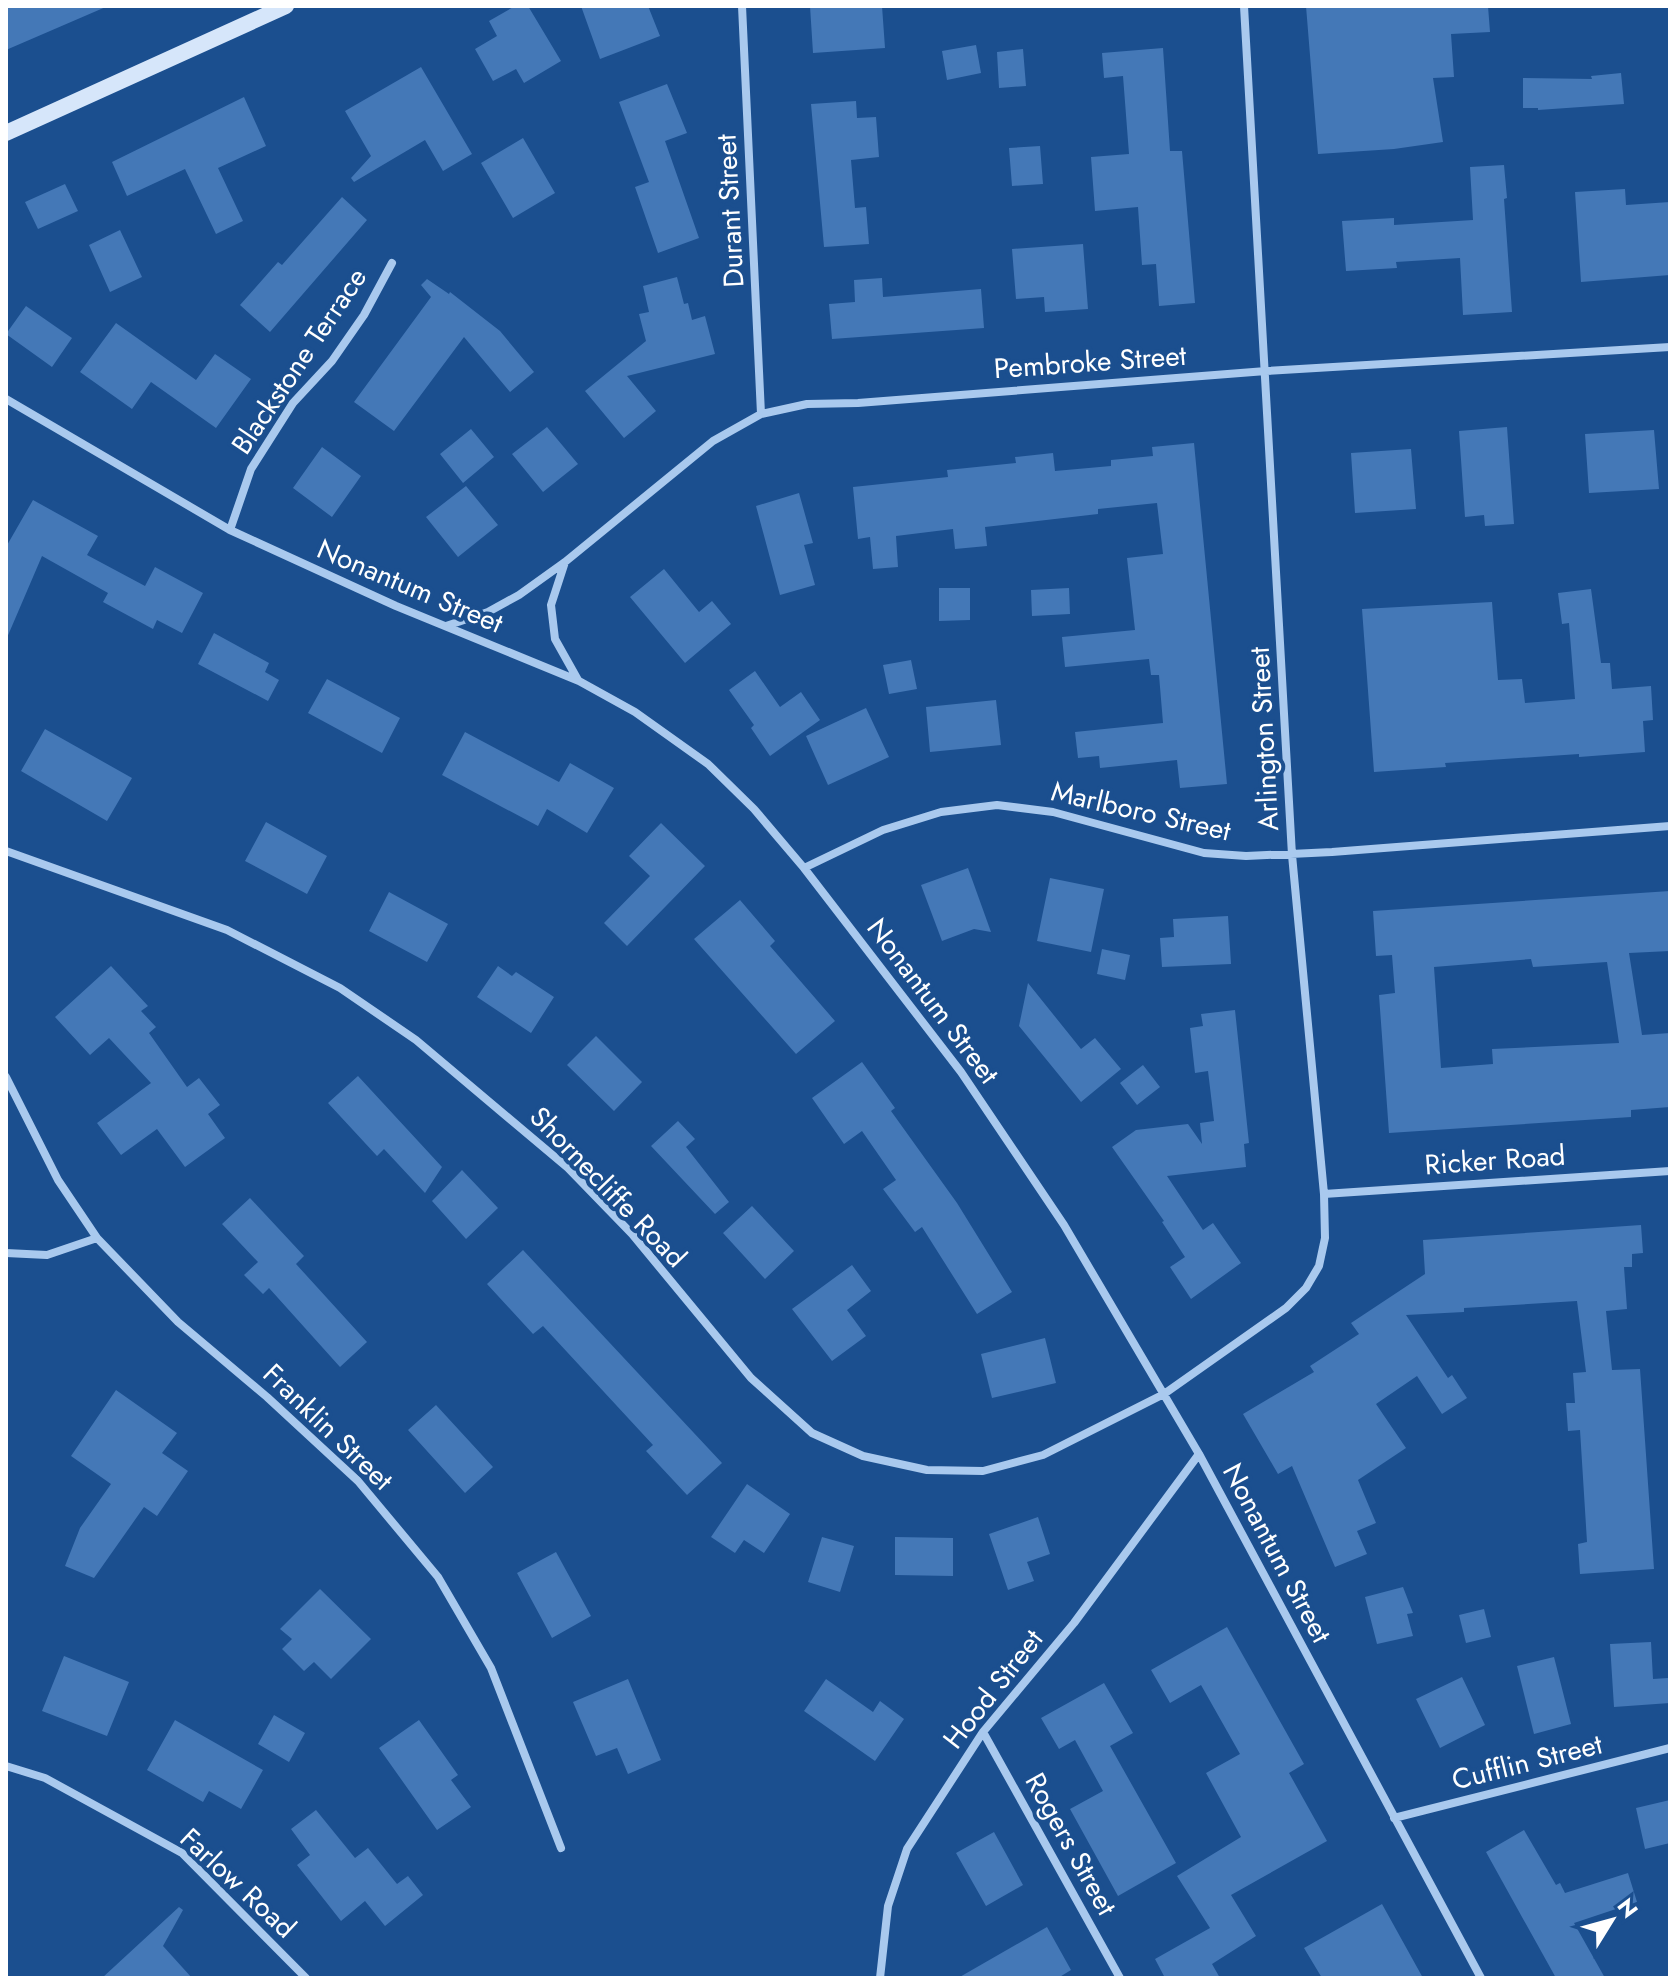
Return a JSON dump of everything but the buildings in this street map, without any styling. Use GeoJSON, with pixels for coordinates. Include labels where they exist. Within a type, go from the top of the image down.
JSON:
{"type":"FeatureCollection","features":[{"type":"Feature","properties":{"kind":"street"},"geometry":{"type":"LineString","coordinates":[[6,133],[286,6]]}},
{"type":"Feature","properties":{"kind":"street","name":"Durant Street"},"geometry":{"type":"LineString","coordinates":[[742,6],[761,414]]}},
{"type":"Feature","properties":{"kind":"street","name":"Arlington Street"},"geometry":{"type":"LineString","coordinates":[[1164,1394],[1286,1308],[1306,1288],[1319,1266],[1325,1238],[1324,1194],[1292,855],[1244,6]]}},
{"type":"Feature","properties":{"kind":"street","name":"Blackstone Terrace"},"geometry":{"type":"LineString","coordinates":[[230,530],[251,469],[293,403],[332,361],[364,315],[392,263]]}},
{"type":"Feature","properties":{"kind":"street","name":"Pembroke Street"},"geometry":{"type":"LineString","coordinates":[[446,626],[488,612],[519,595],[565,562],[713,441],[761,414],[807,404],[858,403],[1266,371],[1670,347]]}},
{"type":"Feature","properties":{"kind":"street","name":"Nonantum Street"},"geometry":{"type":"LineString","coordinates":[[6,399],[230,530],[579,681],[635,712],[708,764],[754,809],[804,868],[961,1072],[1064,1225],[1199,1454],[1481,1978]]}},
{"type":"Feature","properties":{"kind":"street"},"geometry":{"type":"LineString","coordinates":[[565,562],[551,605],[555,639],[579,681]]}},
{"type":"Feature","properties":{"kind":"street","name":"Marlboro Street"},"geometry":{"type":"LineString","coordinates":[[804,868],[883,830],[941,812],[997,805],[1053,812],[1204,853],[1246,856],[1670,826]]}},
{"type":"Feature","properties":{"kind":"street","name":"Shornecliffe Road"},"geometry":{"type":"LineString","coordinates":[[6,851],[227,930],[340,988],[416,1040],[568,1168],[632,1234],[751,1378],[812,1433],[863,1456],[927,1470],[983,1471],[1043,1455],[1164,1394]]}},
{"type":"Feature","properties":{"kind":"street","name":"Franklin Street"},"geometry":{"type":"LineString","coordinates":[[6,1077],[58,1180],[97,1238],[178,1322],[267,1397],[358,1481],[438,1577],[491,1668],[561,1848]]}},
{"type":"Feature","properties":{"kind":"street","name":"Ricker Road"},"geometry":{"type":"LineString","coordinates":[[1324,1194],[1670,1171]]}},
{"type":"Feature","properties":{"kind":"street"},"geometry":{"type":"LineString","coordinates":[[6,1253],[47,1255],[97,1238]]}},
{"type":"Feature","properties":{"kind":"street","name":"Hood Street"},"geometry":{"type":"LineString","coordinates":[[880,1978],[888,1906],[907,1849],[983,1732],[1074,1623],[1199,1454]]}},
{"type":"Feature","properties":{"kind":"street","name":"Rogers Street"},"geometry":{"type":"LineString","coordinates":[[983,1732],[1120,1978]]}},
{"type":"Feature","properties":{"kind":"street","name":"Cufflin Street"},"geometry":{"type":"LineString","coordinates":[[1394,1818],[1670,1748]]}},
{"type":"Feature","properties":{"kind":"street","name":"Farlow Road"},"geometry":{"type":"LineString","coordinates":[[6,1766],[45,1778],[182,1853],[306,1978]]}}]}
